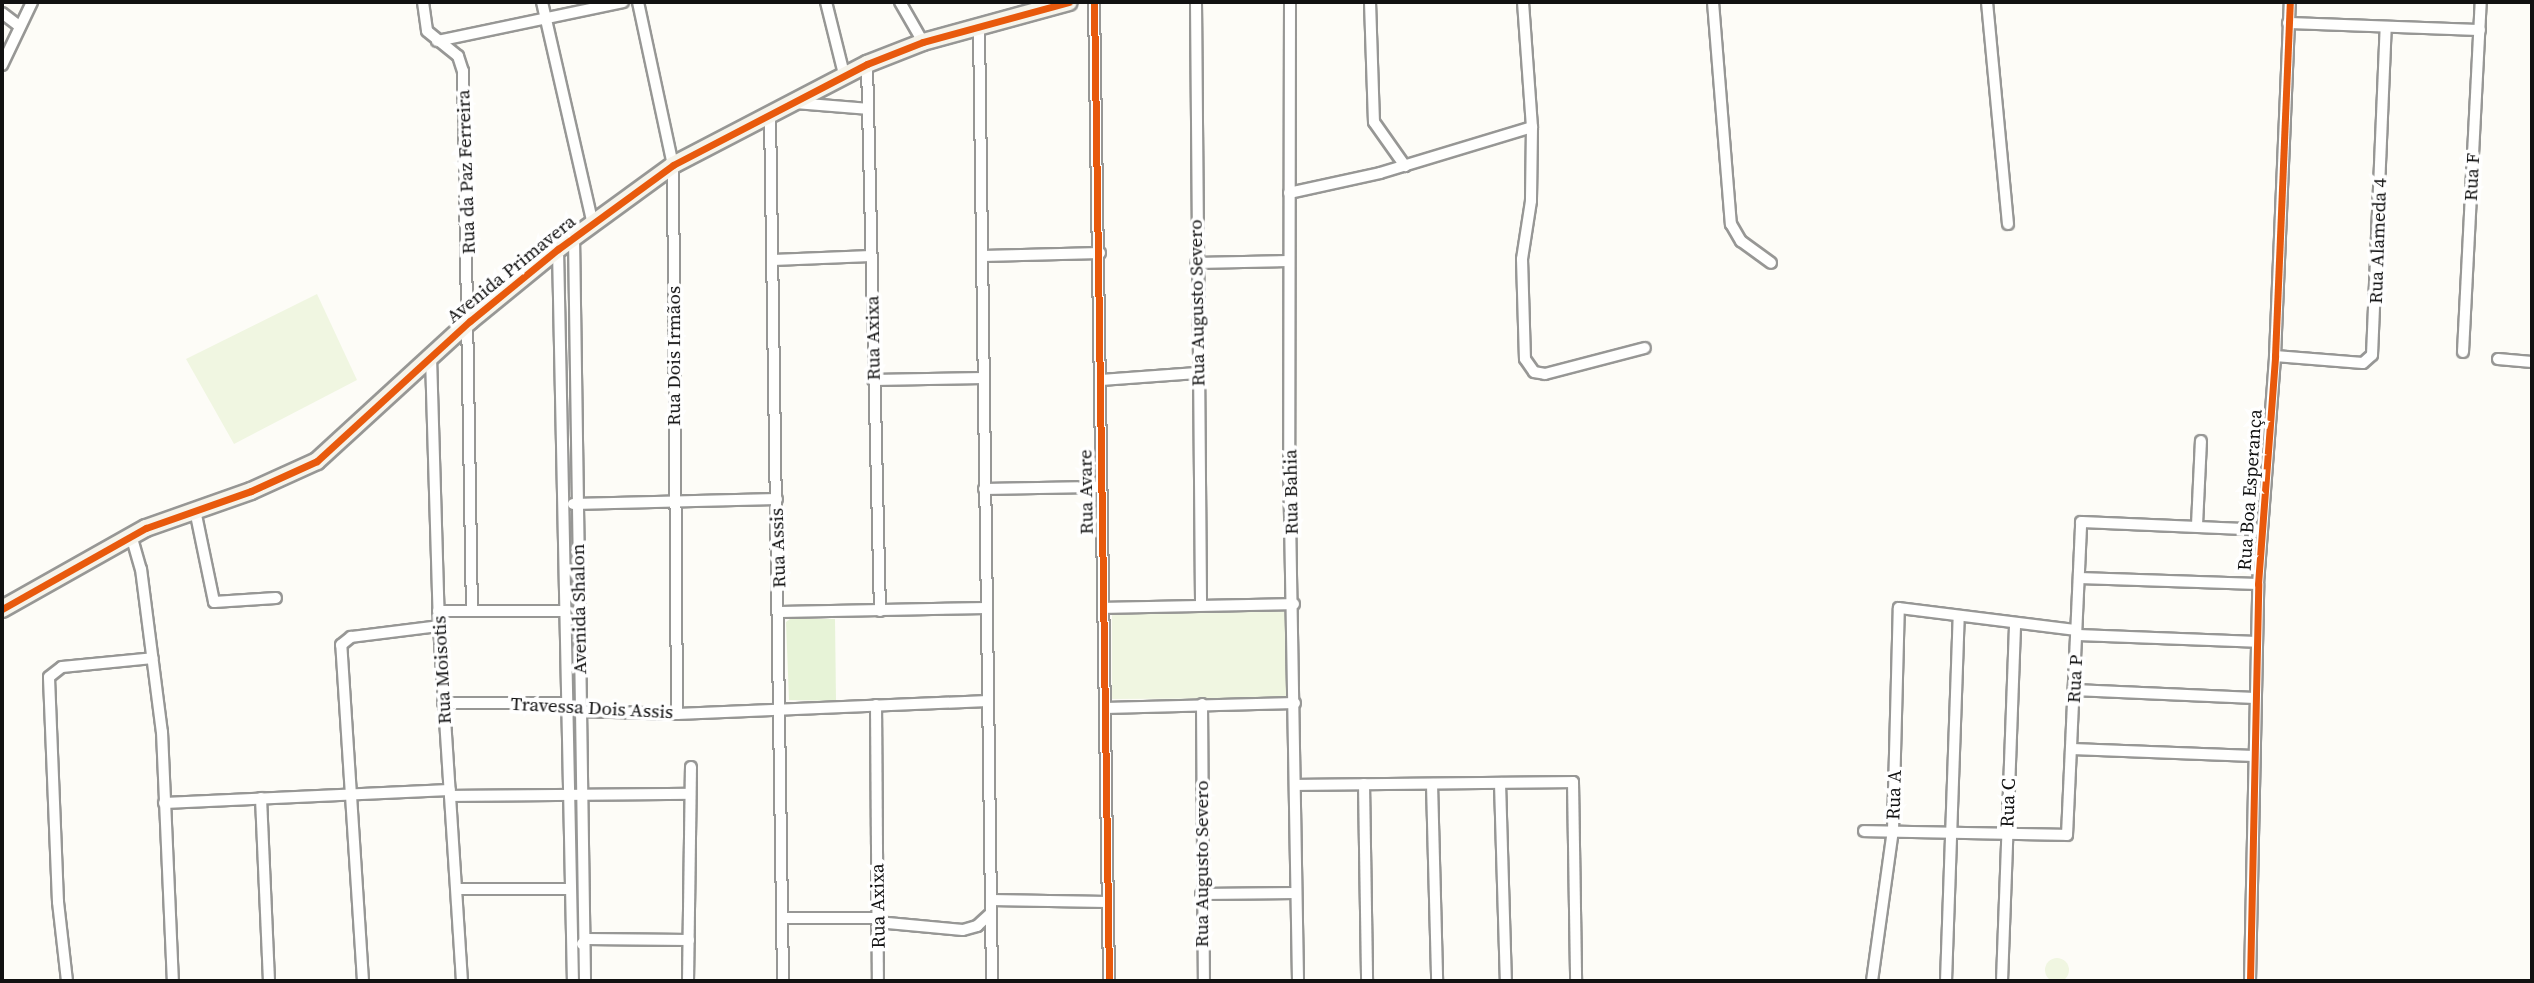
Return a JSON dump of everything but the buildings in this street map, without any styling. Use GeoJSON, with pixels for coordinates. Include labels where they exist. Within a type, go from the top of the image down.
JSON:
{"type":"FeatureCollection","features":[{"type":"Feature","properties":{"kind":"street"},"geometry":{"type":"LineString","coordinates":[[2,65],[32,2]]}},
{"type":"Feature","properties":{"kind":"street","name":"Rua da Paz Ferreira"},"geometry":{"type":"LineString","coordinates":[[423,2],[425,26],[437,41],[457,56],[463,71],[470,321],[472,611]]}},
{"type":"Feature","properties":{"kind":"street"},"geometry":{"type":"LineString","coordinates":[[542,2],[593,224]]}},
{"type":"Feature","properties":{"kind":"street"},"geometry":{"type":"LineString","coordinates":[[437,41],[623,2]]}},
{"type":"Feature","properties":{"kind":"street","name":"Rua Dois Irmãos"},"geometry":{"type":"LineString","coordinates":[[638,2],[673,165],[677,713]]}},
{"type":"Feature","properties":{"kind":"street"},"geometry":{"type":"LineString","coordinates":[[826,2],[844,74]]}},
{"type":"Feature","properties":{"kind":"street"},"geometry":{"type":"LineString","coordinates":[[900,2],[923,42]]}},
{"type":"Feature","properties":{"kind":"street","name":"Avenida Primavera"},"geometry":{"type":"LineString","coordinates":[[2,609],[131,535],[288,477],[317,461],[470,321],[558,249],[673,165],[867,64],[923,42],[979,27],[1024,8],[1069,2]]}},
{"type":"Feature","properties":{"kind":"street","name":"Rua Avare"},"geometry":{"type":"LineString","coordinates":[[1094,2],[1100,254],[1109,981]]}},
{"type":"Feature","properties":{"kind":"street","name":"Rua Augusto Severo"},"geometry":{"type":"LineString","coordinates":[[1196,2],[1196,263],[1201,604]]}},
{"type":"Feature","properties":{"kind":"street","name":"Rua Bahia"},"geometry":{"type":"LineString","coordinates":[[1290,2],[1289,261],[1298,981]]}},
{"type":"Feature","properties":{"kind":"street"},"geometry":{"type":"LineString","coordinates":[[1370,2],[1374,122],[1405,166]]}},
{"type":"Feature","properties":{"kind":"street"},"geometry":{"type":"LineString","coordinates":[[1523,2],[1532,127],[1531,201],[1522,259],[1523,348],[1530,368],[1549,373],[1644,348]]}},
{"type":"Feature","properties":{"kind":"street"},"geometry":{"type":"LineString","coordinates":[[1713,2],[1731,224],[1741,242],[1771,264]]}},
{"type":"Feature","properties":{"kind":"street"},"geometry":{"type":"LineString","coordinates":[[1987,2],[2008,224]]}},
{"type":"Feature","properties":{"kind":"street","name":"Rua Boa Esperança"},"geometry":{"type":"LineString","coordinates":[[2250,981],[2258,584],[2276,356],[2290,2]]}},
{"type":"Feature","properties":{"kind":"street","name":"Rua F"},"geometry":{"type":"LineString","coordinates":[[2463,352],[2481,2]]}},
{"type":"Feature","properties":{"kind":"street"},"geometry":{"type":"LineString","coordinates":[[2,13],[19,26]]}},
{"type":"Feature","properties":{"kind":"street"},"geometry":{"type":"LineString","coordinates":[[2288,23],[2480,30]]}},
{"type":"Feature","properties":{"kind":"street"},"geometry":{"type":"LineString","coordinates":[[979,27],[992,981]]}},
{"type":"Feature","properties":{"kind":"street","name":"Rua Alameda 4"},"geometry":{"type":"LineString","coordinates":[[2276,356],[2363,363],[2372,355],[2386,27]]}},
{"type":"Feature","properties":{"kind":"street","name":"Rua Axixa"},"geometry":{"type":"LineString","coordinates":[[867,64],[880,611]]}},
{"type":"Feature","properties":{"kind":"street"},"geometry":{"type":"LineString","coordinates":[[788,103],[868,109]]}},
{"type":"Feature","properties":{"kind":"street","name":"Rua Assis"},"geometry":{"type":"LineString","coordinates":[[770,114],[782,708],[783,981]]}},
{"type":"Feature","properties":{"kind":"street"},"geometry":{"type":"LineString","coordinates":[[1289,192],[1405,166],[1532,127]]}},
{"type":"Feature","properties":{"kind":"street","name":"Avenida Shalon"},"geometry":{"type":"LineString","coordinates":[[573,981],[574,947],[568,840],[580,711],[574,237]]}},
{"type":"Feature","properties":{"kind":"street","name":"Avenida Shalon"},"geometry":{"type":"LineString","coordinates":[[558,249],[565,703],[573,794],[581,841],[586,939],[585,981]]}},
{"type":"Feature","properties":{"kind":"street"},"geometry":{"type":"LineString","coordinates":[[984,256],[1100,254]]}},
{"type":"Feature","properties":{"kind":"street"},"geometry":{"type":"LineString","coordinates":[[773,260],[872,256]]}},
{"type":"Feature","properties":{"kind":"street"},"geometry":{"type":"LineString","coordinates":[[1196,263],[1289,261]]}},
{"type":"Feature","properties":{"kind":"street","name":"Rua Moisotis"},"geometry":{"type":"LineString","coordinates":[[431,358],[438,611],[462,981]]}},
{"type":"Feature","properties":{"kind":"street"},"geometry":{"type":"LineString","coordinates":[[2498,359],[2532,362]]}},
{"type":"Feature","properties":{"kind":"street"},"geometry":{"type":"LineString","coordinates":[[1101,380],[1197,373]]}},
{"type":"Feature","properties":{"kind":"street"},"geometry":{"type":"LineString","coordinates":[[873,380],[983,378]]}},
{"type":"Feature","properties":{"kind":"street"},"geometry":{"type":"LineString","coordinates":[[2202,441],[2197,525],[2262,530]]}},
{"type":"Feature","properties":{"kind":"street"},"geometry":{"type":"LineString","coordinates":[[984,489],[1101,488]]}},
{"type":"Feature","properties":{"kind":"street"},"geometry":{"type":"LineString","coordinates":[[564,503],[777,499]]}},
{"type":"Feature","properties":{"kind":"street"},"geometry":{"type":"LineString","coordinates":[[195,510],[214,601],[275,598]]}},
{"type":"Feature","properties":{"kind":"street","name":"Rua P"},"geometry":{"type":"LineString","coordinates":[[2006,835],[2067,835],[2081,522],[2197,525]]}},
{"type":"Feature","properties":{"kind":"street"},"geometry":{"type":"LineString","coordinates":[[131,535],[141,569],[153,658],[173,981]]}},
{"type":"Feature","properties":{"kind":"street"},"geometry":{"type":"LineString","coordinates":[[564,536],[578,537]]}},
{"type":"Feature","properties":{"kind":"street"},"geometry":{"type":"LineString","coordinates":[[2079,578],[2258,584]]}},
{"type":"Feature","properties":{"kind":"street"},"geometry":{"type":"LineString","coordinates":[[1104,608],[1294,604]]}},
{"type":"Feature","properties":{"kind":"street"},"geometry":{"type":"LineString","coordinates":[[780,612],[986,608]]}},
{"type":"Feature","properties":{"kind":"street","name":"Rua A"},"geometry":{"type":"LineString","coordinates":[[1872,981],[1893,830],[1899,608],[1959,616]]}},
{"type":"Feature","properties":{"kind":"street"},"geometry":{"type":"LineString","coordinates":[[438,611],[563,611]]}},
{"type":"Feature","properties":{"kind":"street"},"geometry":{"type":"LineString","coordinates":[[1946,981],[1959,616],[2077,632],[2257,642]]}},
{"type":"Feature","properties":{"kind":"street","name":"Rua C"},"geometry":{"type":"LineString","coordinates":[[2002,981],[2015,624]]}},
{"type":"Feature","properties":{"kind":"street"},"geometry":{"type":"LineString","coordinates":[[363,981],[353,794],[341,642],[405,628],[439,626]]}},
{"type":"Feature","properties":{"kind":"street"},"geometry":{"type":"LineString","coordinates":[[67,981],[58,902],[49,677],[62,667],[153,658]]}},
{"type":"Feature","properties":{"kind":"street"},"geometry":{"type":"LineString","coordinates":[[2074,690],[2255,698]]}},
{"type":"Feature","properties":{"kind":"street","name":"Travessa Dois Assis"},"geometry":{"type":"LineString","coordinates":[[443,703],[565,703],[580,711],[677,713],[988,701]]}},
{"type":"Feature","properties":{"kind":"street"},"geometry":{"type":"LineString","coordinates":[[1105,708],[1295,703]]}},
{"type":"Feature","properties":{"kind":"street","name":"Rua Augusto Severo"},"geometry":{"type":"LineString","coordinates":[[1202,704],[1201,894],[1204,981]]}},
{"type":"Feature","properties":{"kind":"street","name":"Rua Axixa"},"geometry":{"type":"LineString","coordinates":[[876,705],[878,981]]}},
{"type":"Feature","properties":{"kind":"street"},"geometry":{"type":"LineString","coordinates":[[2072,749],[2254,756]]}},
{"type":"Feature","properties":{"kind":"street"},"geometry":{"type":"LineString","coordinates":[[688,981],[691,767]]}},
{"type":"Feature","properties":{"kind":"street"},"geometry":{"type":"LineString","coordinates":[[1296,785],[1573,782],[1576,981]]}},
{"type":"Feature","properties":{"kind":"street"},"geometry":{"type":"LineString","coordinates":[[1500,783],[1506,981]]}},
{"type":"Feature","properties":{"kind":"street"},"geometry":{"type":"LineString","coordinates":[[1364,784],[1367,981]]}},
{"type":"Feature","properties":{"kind":"street"},"geometry":{"type":"LineString","coordinates":[[1432,784],[1437,981]]}},
{"type":"Feature","properties":{"kind":"street"},"geometry":{"type":"LineString","coordinates":[[164,803],[353,794],[690,794]]}},
{"type":"Feature","properties":{"kind":"street"},"geometry":{"type":"LineString","coordinates":[[261,799],[269,981]]}},
{"type":"Feature","properties":{"kind":"street"},"geometry":{"type":"LineString","coordinates":[[1864,831],[1951,831],[2006,835]]}},
{"type":"Feature","properties":{"kind":"street"},"geometry":{"type":"LineString","coordinates":[[568,840],[581,841]]}},
{"type":"Feature","properties":{"kind":"street"},"geometry":{"type":"LineString","coordinates":[[457,889],[569,889]]}},
{"type":"Feature","properties":{"kind":"street"},"geometry":{"type":"LineString","coordinates":[[1201,894],[1296,893]]}},
{"type":"Feature","properties":{"kind":"street"},"geometry":{"type":"LineString","coordinates":[[991,900],[1107,902]]}},
{"type":"Feature","properties":{"kind":"street"},"geometry":{"type":"LineString","coordinates":[[783,918],[877,920],[963,930],[977,926],[991,913]]}},
{"type":"Feature","properties":{"kind":"street"},"geometry":{"type":"LineString","coordinates":[[574,947],[586,939],[689,940]]}},
{"type":"Feature","properties":{"kind":"green space"},"geometry":{"type":"Polygon","coordinates":[[[317,294],[357,380],[234,444],[186,359],[317,294]]]}},
{"type":"Feature","properties":{"kind":"green space"},"geometry":{"type":"Polygon","coordinates":[[[1287,609],[1287,698],[1112,699],[1112,610],[1287,609]]]}},
{"type":"Feature","properties":{"kind":"green space"},"geometry":{"type":"Polygon","coordinates":[[[790,619],[835,619],[836,701],[789,700],[786,622],[790,619]]]}},
{"type":"Feature","properties":{"kind":"green space"},"geometry":{"type":"Polygon","coordinates":[[[2052,958],[2062,958],[2069,965],[2069,975],[2062,982],[2052,982],[2045,975],[2045,965],[2052,958]]]}},
{"type":"Feature","properties":{"kind":"cycle path"},"geometry":{"type":"LineString","coordinates":[[2,609],[146,528],[251,491],[317,461],[470,321],[558,249],[673,165],[867,64],[923,42],[1069,2]]}},
{"type":"Feature","properties":{"kind":"cycle path"},"geometry":{"type":"LineString","coordinates":[[1094,2],[1109,981]]}},
{"type":"Feature","properties":{"kind":"cycle path"},"geometry":{"type":"LineString","coordinates":[[2250,981],[2258,584],[2275,356],[2290,2]]}}]}
